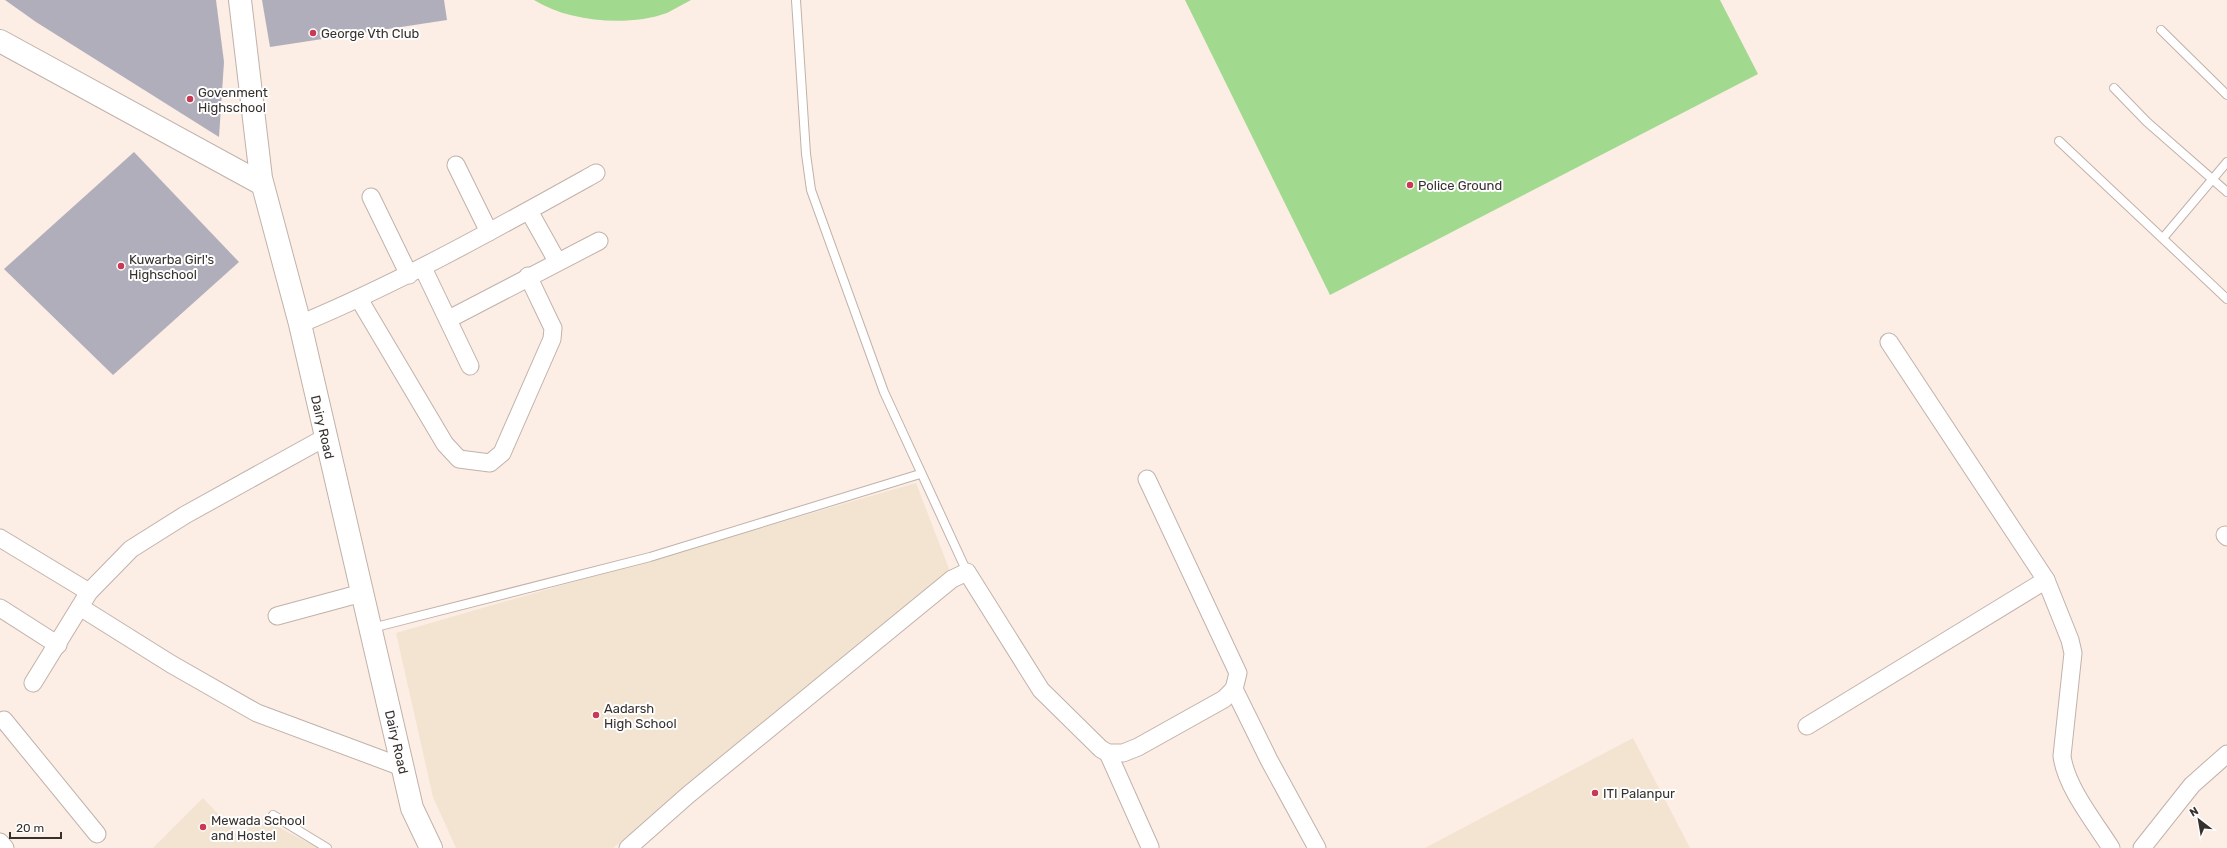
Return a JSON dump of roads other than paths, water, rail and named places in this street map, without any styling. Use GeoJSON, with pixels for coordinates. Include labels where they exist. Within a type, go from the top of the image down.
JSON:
{"type":"FeatureCollection","features":[{"type":"Feature","properties":{"kind":"street","name":"Dairy Road"},"geometry":{"type":"LineString","coordinates":[[240,0],[262,184],[300,324],[412,808],[429,847]]}},
{"type":"Feature","properties":{"kind":"street"},"geometry":{"type":"LineString","coordinates":[[0,44],[262,184]]}},
{"type":"Feature","properties":{"kind":"street"},"geometry":{"type":"LineString","coordinates":[[456,166],[489,232]]}},
{"type":"Feature","properties":{"kind":"street"},"geometry":{"type":"LineString","coordinates":[[300,324],[359,300],[416,272],[596,173]]}},
{"type":"Feature","properties":{"kind":"street"},"geometry":{"type":"LineString","coordinates":[[371,197],[416,272],[448,319],[470,366]]}},
{"type":"Feature","properties":{"kind":"street"},"geometry":{"type":"LineString","coordinates":[[529,211],[557,261]]}},
{"type":"Feature","properties":{"kind":"street"},"geometry":{"type":"LineString","coordinates":[[448,319],[557,261],[599,241]]}},
{"type":"Feature","properties":{"kind":"street"},"geometry":{"type":"LineString","coordinates":[[359,300],[445,444],[459,459],[490,462],[502,453],[552,339],[553,328],[528,276]]}},
{"type":"Feature","properties":{"kind":"street"},"geometry":{"type":"LineString","coordinates":[[1889,342],[2046,580],[2070,640],[2073,653],[2062,756],[2064,767],[2076,791],[2111,848]]}},
{"type":"Feature","properties":{"kind":"street"},"geometry":{"type":"LineString","coordinates":[[33,683],[58,645],[89,592],[131,549],[185,515],[326,437]]}},
{"type":"Feature","properties":{"kind":"street"},"geometry":{"type":"LineString","coordinates":[[628,848],[688,795],[952,579],[967,572],[1041,690],[1090,740],[1108,753],[1123,753],[1138,747],[1224,699],[1234,689],[1238,673],[1146,479]]}},
{"type":"Feature","properties":{"kind":"street"},"geometry":{"type":"LineString","coordinates":[[0,538],[89,592]]}},
{"type":"Feature","properties":{"kind":"street"},"geometry":{"type":"LineString","coordinates":[[1807,726],[2046,580]]}},
{"type":"Feature","properties":{"kind":"street"},"geometry":{"type":"LineString","coordinates":[[277,616],[362,593]]}},
{"type":"Feature","properties":{"kind":"street"},"geometry":{"type":"LineString","coordinates":[[80,607],[171,664],[257,713],[402,767]]}},
{"type":"Feature","properties":{"kind":"street"},"geometry":{"type":"LineString","coordinates":[[0,608],[58,645]]}},
{"type":"Feature","properties":{"kind":"street"},"geometry":{"type":"LineString","coordinates":[[1234,689],[1269,760],[1317,848]]}},
{"type":"Feature","properties":{"kind":"street"},"geometry":{"type":"LineString","coordinates":[[1,719],[97,834]]}},
{"type":"Feature","properties":{"kind":"street"},"geometry":{"type":"LineString","coordinates":[[1108,753],[1150,847]]}},
{"type":"Feature","properties":{"kind":"street"},"geometry":{"type":"LineString","coordinates":[[2142,848],[2192,785],[2227,754]]}},
{"type":"Feature","properties":{"kind":"street"},"geometry":{"type":"LineString","coordinates":[[0,842],[5,848]]}},
{"type":"Feature","properties":{"kind":"lane"},"geometry":{"type":"LineString","coordinates":[[796,0],[806,154],[811,190],[884,392],[920,474],[967,572]]}},
{"type":"Feature","properties":{"kind":"lane"},"geometry":{"type":"LineString","coordinates":[[2161,30],[2227,95]]}},
{"type":"Feature","properties":{"kind":"lane"},"geometry":{"type":"LineString","coordinates":[[2114,88],[2148,122],[2227,192]]}},
{"type":"Feature","properties":{"kind":"lane"},"geometry":{"type":"LineString","coordinates":[[2059,141],[2227,300]]}},
{"type":"Feature","properties":{"kind":"lane"},"geometry":{"type":"LineString","coordinates":[[2163,238],[2227,162]]}},
{"type":"Feature","properties":{"kind":"lane"},"geometry":{"type":"LineString","coordinates":[[370,628],[650,557],[920,474]]}},
{"type":"Feature","properties":{"kind":"lane"},"geometry":{"type":"LineString","coordinates":[[273,815],[327,848]]}},
{"type":"Feature","properties":{"kind":"place","name":"George Vth Club"},"geometry":{"type":"Point","coordinates":[313,33]}},
{"type":"Feature","properties":{"kind":"place","name":"Govenment Highschool"},"geometry":{"type":"Point","coordinates":[190,99]}},
{"type":"Feature","properties":{"kind":"place","name":"Police Ground"},"geometry":{"type":"Point","coordinates":[1410,185]}},
{"type":"Feature","properties":{"kind":"place","name":"Kuwarba Girl's Highschool"},"geometry":{"type":"Point","coordinates":[121,266]}},
{"type":"Feature","properties":{"kind":"place","name":"Aadarsh High School"},"geometry":{"type":"Point","coordinates":[596,715]}},
{"type":"Feature","properties":{"kind":"place","name":"ITI Palanpur"},"geometry":{"type":"Point","coordinates":[1595,793]}},
{"type":"Feature","properties":{"kind":"place","name":"Mewada School and Hostel"},"geometry":{"type":"Point","coordinates":[203,827]}}]}
